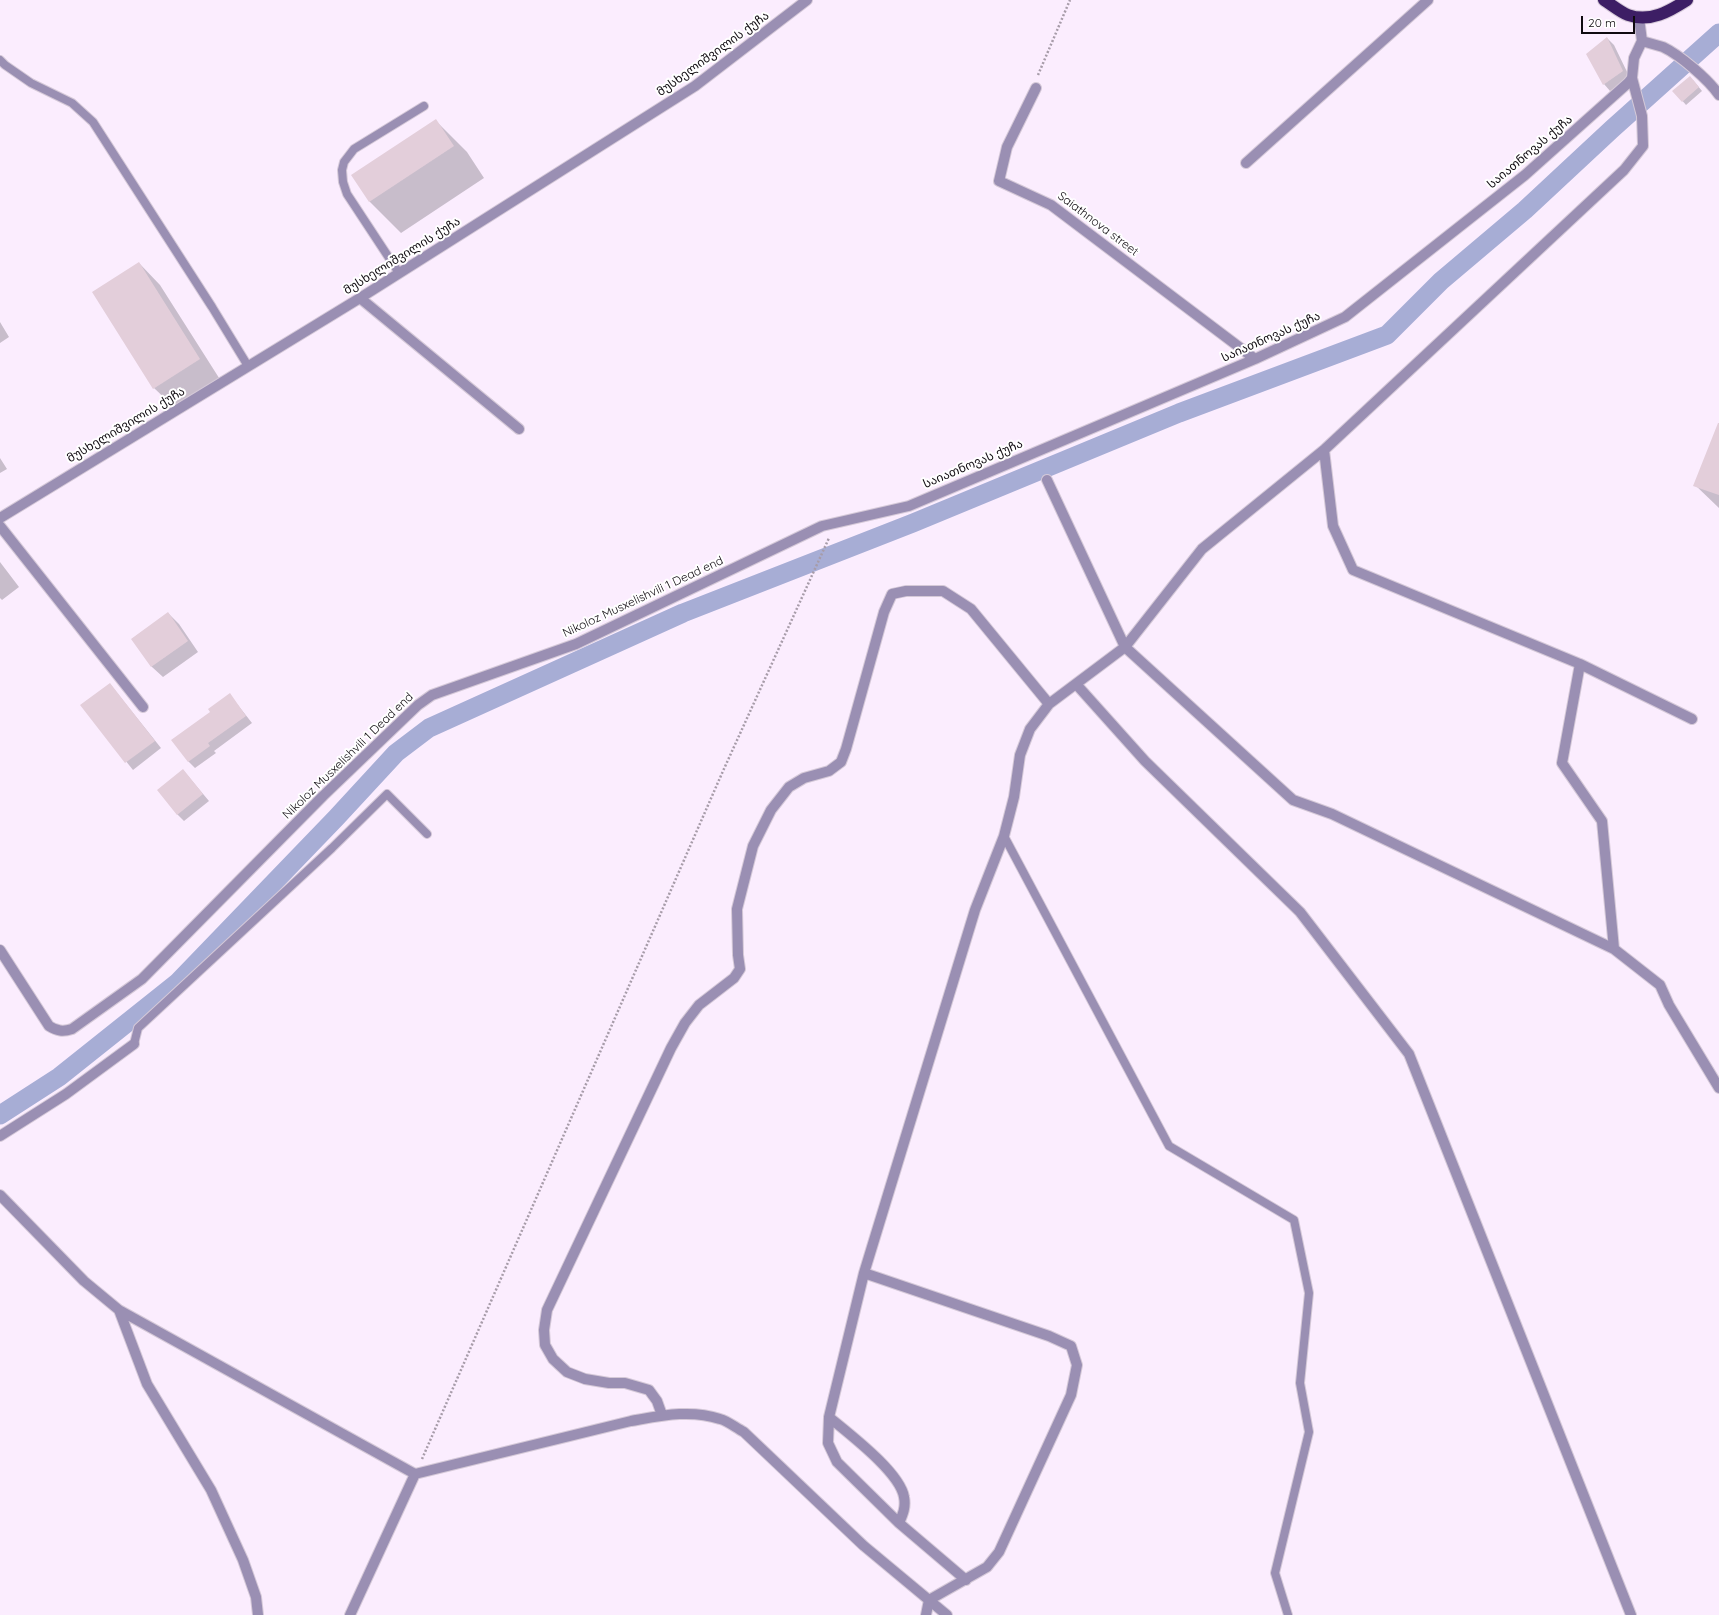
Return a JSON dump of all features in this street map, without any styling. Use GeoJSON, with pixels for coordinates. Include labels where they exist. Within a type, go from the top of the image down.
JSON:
{"type":"FeatureCollection","features":[{"type":"Feature","properties":{"kind":"highway"},"geometry":{"type":"LineString","coordinates":[[1604,0],[1628,15],[1639,18],[1659,15],[1687,0]]}},
{"type":"Feature","properties":{"kind":"street","name":"მუსხელიშვილის ქუჩა"},"geometry":{"type":"LineString","coordinates":[[0,518],[360,298],[695,86],[807,0]]}},
{"type":"Feature","properties":{"kind":"street"},"geometry":{"type":"LineString","coordinates":[[1246,163],[1428,0]]}},
{"type":"Feature","properties":{"kind":"street"},"geometry":{"type":"LineString","coordinates":[[966,1580],[899,1523],[837,1462],[828,1443],[829,1417],[864,1273],[975,910],[1004,836],[1014,797],[1020,755],[1030,729],[1049,704],[1125,647],[1202,548],[1324,450],[1624,170],[1643,146],[1642,116],[1633,81],[1634,58],[1642,41],[1639,18]]}},
{"type":"Feature","properties":{"kind":"street"},"geometry":{"type":"LineString","coordinates":[[1642,41],[1664,48],[1692,67],[1715,89],[1719,95]]}},
{"type":"Feature","properties":{"kind":"street","name":"საიათნოვას ქუჩა"},"geometry":{"type":"LineString","coordinates":[[822,526],[909,506],[1255,359],[1345,317],[1524,175],[1628,83],[1633,81]]}},
{"type":"Feature","properties":{"kind":"street","name":"Saiathnova street"},"geometry":{"type":"LineString","coordinates":[[1036,88],[1007,147],[999,181],[1051,205],[1255,359]]}},
{"type":"Feature","properties":{"kind":"street"},"geometry":{"type":"LineString","coordinates":[[360,298],[519,429]]}},
{"type":"Feature","properties":{"kind":"street"},"geometry":{"type":"LineString","coordinates":[[1324,450],[1333,526],[1352,570],[1580,664],[1692,719]]}},
{"type":"Feature","properties":{"kind":"street"},"geometry":{"type":"LineString","coordinates":[[1047,480],[1125,647],[1293,800],[1332,814],[1614,949],[1660,985],[1669,1005],[1719,1088]]}},
{"type":"Feature","properties":{"kind":"street"},"geometry":{"type":"LineString","coordinates":[[0,526],[143,707]]}},
{"type":"Feature","properties":{"kind":"street","name":"Nikoloz Musxelishvili 1 Dead end"},"geometry":{"type":"LineString","coordinates":[[0,950],[49,1026],[55,1030],[64,1031],[72,1029],[142,980],[323,796],[418,705],[432,695],[576,644],[822,526]]}},
{"type":"Feature","properties":{"kind":"street"},"geometry":{"type":"LineString","coordinates":[[662,1415],[657,1401],[649,1390],[626,1383],[610,1383],[585,1379],[567,1372],[553,1359],[545,1345],[544,1330],[546,1317],[551,1303],[668,1055],[685,1023],[700,1005],[734,978],[740,968],[738,955],[737,909],[753,846],[771,810],[789,787],[804,778],[829,771],[841,762],[846,749],[884,612],[892,594],[906,591],[942,591],[971,609],[1049,704]]}},
{"type":"Feature","properties":{"kind":"street"},"geometry":{"type":"LineString","coordinates":[[1580,664],[1562,763],[1602,821],[1614,949]]}},
{"type":"Feature","properties":{"kind":"street"},"geometry":{"type":"LineString","coordinates":[[1076,684],[1145,761],[1300,912],[1409,1054],[1630,1615]]}},
{"type":"Feature","properties":{"kind":"street"},"geometry":{"type":"LineString","coordinates":[[0,1136],[66,1094],[134,1044]]}},
{"type":"Feature","properties":{"kind":"street"},"geometry":{"type":"LineString","coordinates":[[0,1195],[84,1281],[119,1310],[415,1474],[631,1421],[662,1415],[693,1414],[720,1419],[744,1432],[864,1546],[947,1615]]}},
{"type":"Feature","properties":{"kind":"street"},"geometry":{"type":"LineString","coordinates":[[864,1273],[1049,1336],[1071,1346],[1077,1366],[1071,1395],[999,1552],[988,1567],[929,1600]]}},
{"type":"Feature","properties":{"kind":"street"},"geometry":{"type":"LineString","coordinates":[[119,1310],[148,1384],[211,1490],[237,1546],[256,1597],[258,1615]]}},
{"type":"Feature","properties":{"kind":"street"},"geometry":{"type":"LineString","coordinates":[[829,1417],[867,1450],[892,1475],[904,1495],[905,1508],[899,1523]]}},
{"type":"Feature","properties":{"kind":"street"},"geometry":{"type":"LineString","coordinates":[[350,1615],[415,1474]]}},
{"type":"Feature","properties":{"kind":"street"},"geometry":{"type":"LineString","coordinates":[[926,1615],[929,1600]]}},
{"type":"Feature","properties":{"kind":"lane"},"geometry":{"type":"LineString","coordinates":[[0,60],[31,84],[72,103],[93,122],[212,307],[248,366]]}},
{"type":"Feature","properties":{"kind":"lane"},"geometry":{"type":"LineString","coordinates":[[399,273],[348,194],[343,182],[342,170],[344,162],[354,149],[424,106]]}},
{"type":"Feature","properties":{"kind":"lane"},"geometry":{"type":"LineString","coordinates":[[134,1044],[138,1028],[332,848],[387,794],[427,834]]}},
{"type":"Feature","properties":{"kind":"lane"},"geometry":{"type":"LineString","coordinates":[[1004,836],[1169,1146],[1294,1220],[1310,1293],[1300,1383],[1309,1432],[1275,1573],[1288,1615]]}},
{"type":"Feature","properties":{"kind":"path"},"geometry":{"type":"LineString","coordinates":[[1036,88],[1039,72],[1070,0]]}},
{"type":"Feature","properties":{"kind":"path"},"geometry":{"type":"LineString","coordinates":[[415,1474],[723,771],[832,531]]}},
{"type":"Feature","properties":{"kind":"building"},"geometry":{"type":"Polygon","coordinates":[[[1607,37],[1623,71],[1603,85],[1586,54],[1607,37]]]}},
{"type":"Feature","properties":{"kind":"building"},"geometry":{"type":"Polygon","coordinates":[[[1690,76],[1699,87],[1682,102],[1672,91],[1690,76]]]}},
{"type":"Feature","properties":{"kind":"building"},"geometry":{"type":"Polygon","coordinates":[[[436,119],[454,146],[369,202],[351,175],[436,119]]]}},
{"type":"Feature","properties":{"kind":"building"},"geometry":{"type":"Polygon","coordinates":[[[139,262],[200,359],[153,389],[92,292],[139,262]]]}},
{"type":"Feature","properties":{"kind":"building"},"geometry":{"type":"Polygon","coordinates":[[[1719,423],[1719,495],[1693,486],[1719,423]]]}},
{"type":"Feature","properties":{"kind":"building"},"geometry":{"type":"Polygon","coordinates":[[[168,612],[188,641],[151,667],[131,639],[168,612]]]}},
{"type":"Feature","properties":{"kind":"building"},"geometry":{"type":"Polygon","coordinates":[[[110,683],[155,741],[125,763],[80,705],[110,683]]]}},
{"type":"Feature","properties":{"kind":"building"},"geometry":{"type":"Polygon","coordinates":[[[230,693],[246,716],[208,743],[210,746],[188,762],[171,740],[210,712],[208,709],[230,693]]]}},
{"type":"Feature","properties":{"kind":"building"},"geometry":{"type":"Polygon","coordinates":[[[183,769],[203,794],[177,815],[157,790],[183,769]]]}},
{"type":"Feature","properties":{"kind":"waterway"},"geometry":{"type":"LineString","coordinates":[[0,1115],[59,1077],[177,983],[336,818],[396,753],[429,728],[683,613],[913,523],[1179,413],[1387,335],[1441,281],[1525,210],[1719,33]]}}]}
